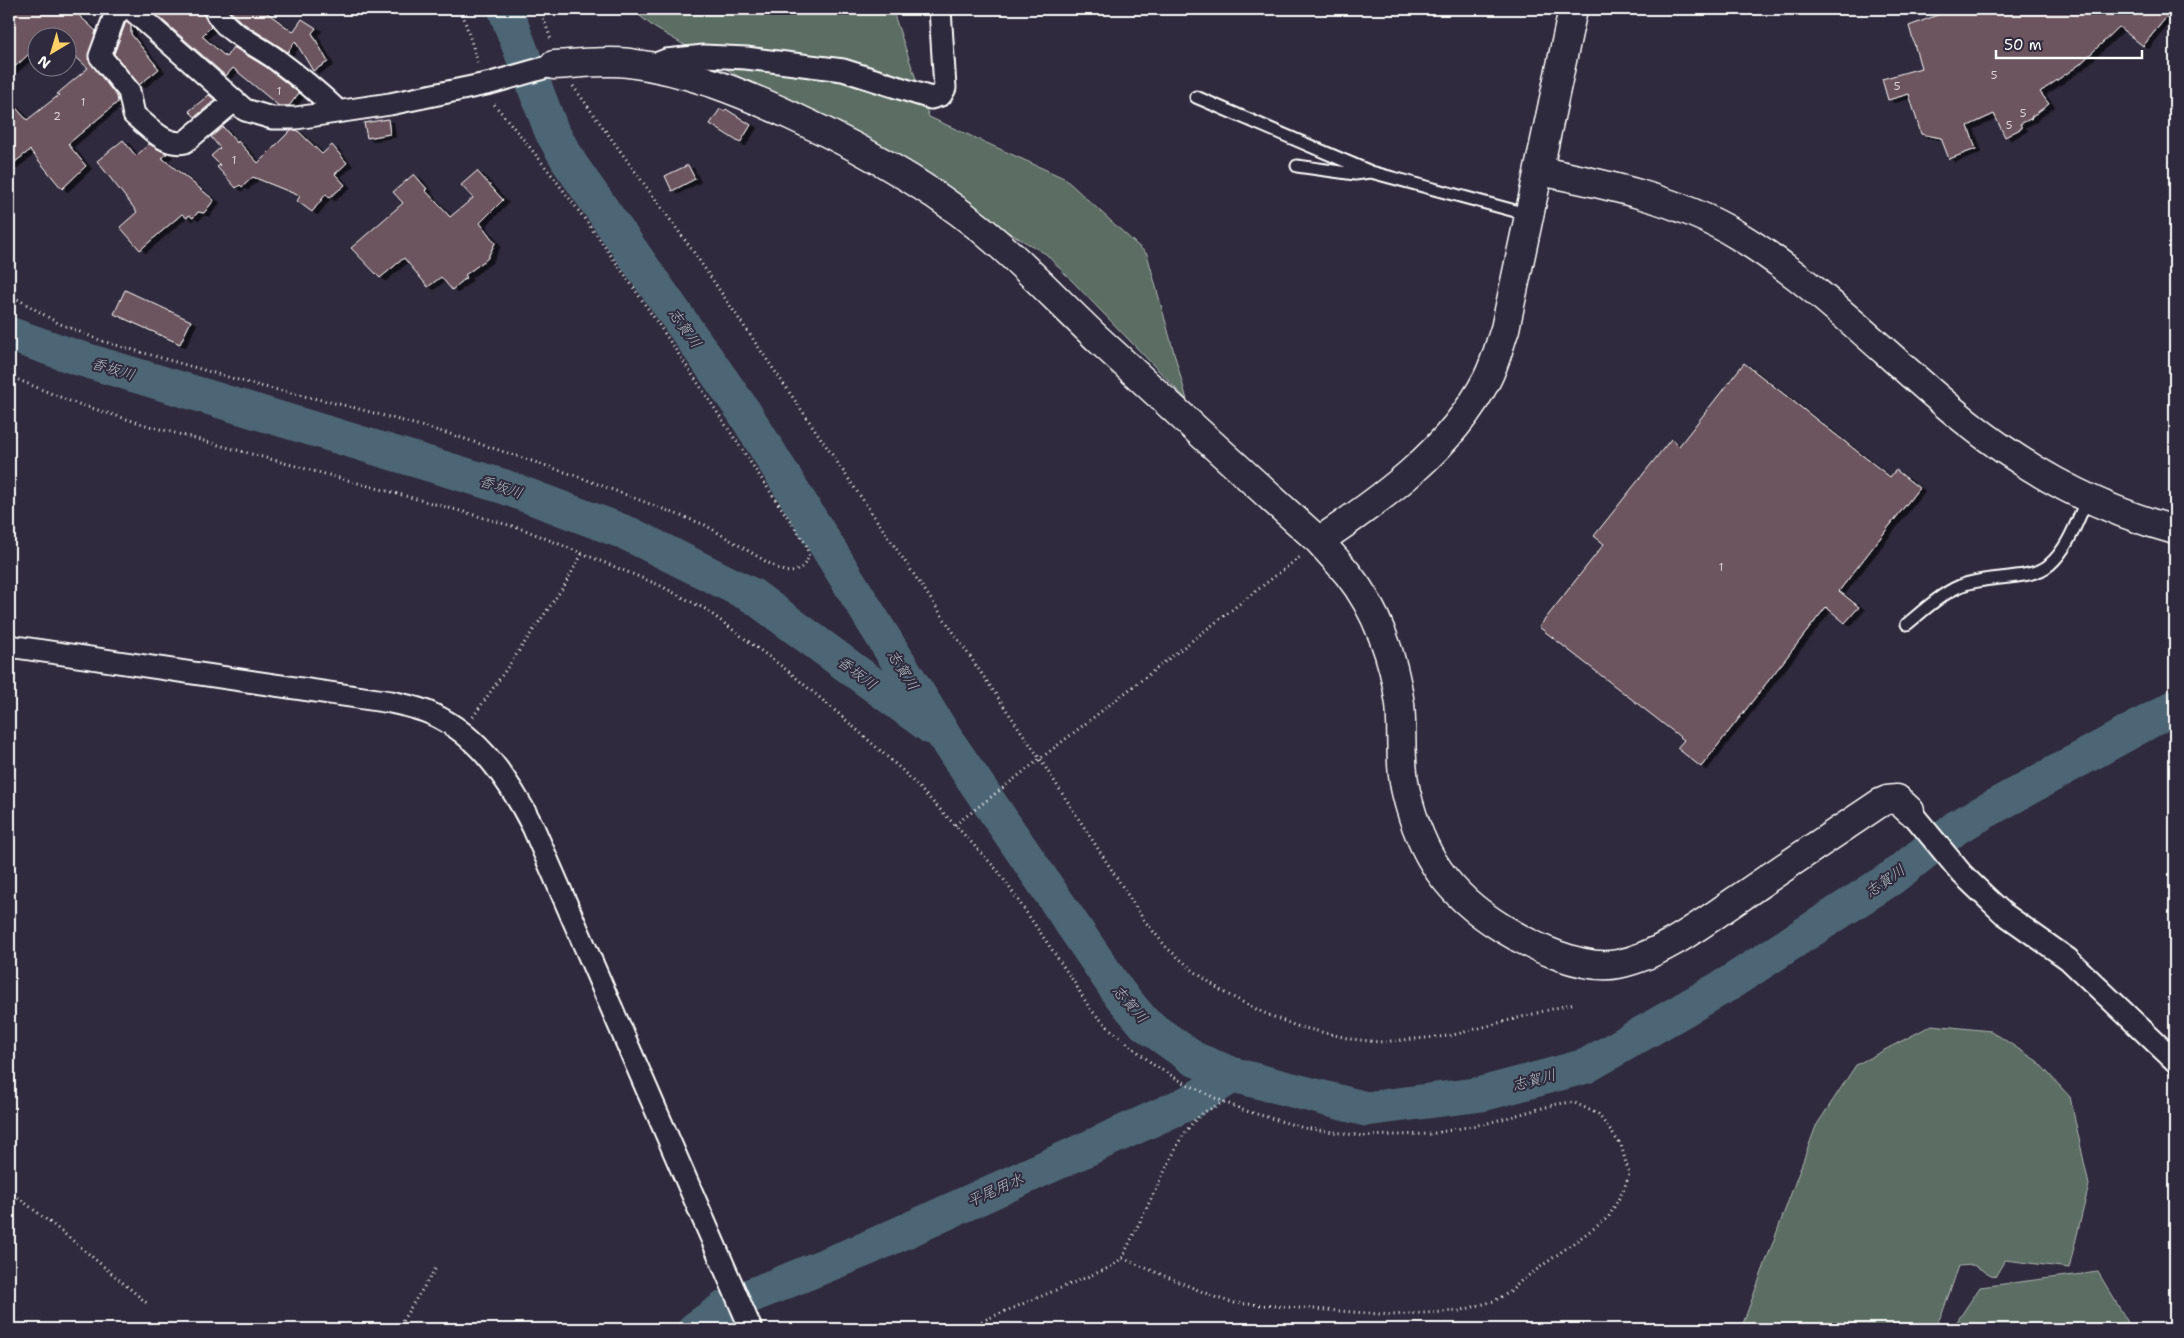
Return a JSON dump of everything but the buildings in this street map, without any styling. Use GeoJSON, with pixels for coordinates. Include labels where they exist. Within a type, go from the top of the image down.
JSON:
{"type":"FeatureCollection","features":[{"type":"Feature","properties":{"kind":"street"},"geometry":{"type":"LineString","coordinates":[[122,9],[115,15],[100,56],[129,91],[134,115],[167,142],[177,144],[185,142],[234,101]]}},
{"type":"Feature","properties":{"kind":"street"},"geometry":{"type":"LineString","coordinates":[[131,9],[245,110],[272,118],[296,118],[390,104],[486,84],[558,65],[594,62],[626,63],[672,70],[735,91],[837,136],[875,156],[947,203],[1000,245],[1060,304],[1319,541],[1349,575],[1376,621],[1384,639],[1400,703],[1405,789],[1421,840],[1432,862],[1450,888],[1475,910],[1519,938],[1555,953],[1600,965],[1618,964],[1633,960],[1683,936],[1880,803],[1897,799],[1910,810],[1962,874],[2003,913],[2068,959],[2175,1060]]}},
{"type":"Feature","properties":{"kind":"street"},"geometry":{"type":"LineString","coordinates":[[214,9],[231,30],[272,56],[315,89],[338,111]]}},
{"type":"Feature","properties":{"kind":"street"},"geometry":{"type":"LineString","coordinates":[[650,66],[666,60],[704,56],[746,58],[843,70],[931,98],[941,95],[945,88],[940,9]]}},
{"type":"Feature","properties":{"kind":"street"},"geometry":{"type":"LineString","coordinates":[[1319,541],[1364,511],[1412,472],[1441,444],[1460,422],[1478,396],[1488,377],[1505,329],[1573,9]]}},
{"type":"Feature","properties":{"kind":"street"},"geometry":{"type":"LineString","coordinates":[[1540,171],[1618,189],[1707,220],[1735,234],[1790,272],[1964,419],[2033,468],[2087,499],[2129,516],[2175,530]]}},
{"type":"Feature","properties":{"kind":"street"},"geometry":{"type":"LineString","coordinates":[[9,646],[391,702],[431,714],[463,732],[482,750],[506,781],[533,827],[751,1329]]}},
{"type":"Feature","properties":{"kind":"lane"},"geometry":{"type":"LineString","coordinates":[[1196,97],[1371,172],[1530,215]]}},
{"type":"Feature","properties":{"kind":"lane"},"geometry":{"type":"LineString","coordinates":[[1297,166],[1355,174],[1371,172]]}},
{"type":"Feature","properties":{"kind":"lane"},"geometry":{"type":"LineString","coordinates":[[1908,624],[1942,596],[1960,586],[1978,580],[2027,574],[2048,566],[2062,550],[2087,499]]}},
{"type":"Feature","properties":{"kind":"path"},"geometry":{"type":"LineString","coordinates":[[9,294],[58,323],[102,341],[256,385],[352,407],[450,434],[574,475],[705,526],[788,573],[797,571],[804,566],[810,557],[806,544],[607,250],[532,148],[489,98],[462,9]]}},
{"type":"Feature","properties":{"kind":"path"},"geometry":{"type":"LineString","coordinates":[[540,9],[558,65],[690,247],[1040,759],[1144,920],[1166,948],[1223,992],[1262,1012],[1296,1026],[1321,1033],[1379,1042],[1450,1036],[1575,1003]]}},
{"type":"Feature","properties":{"kind":"path"},"geometry":{"type":"LineString","coordinates":[[9,376],[72,402],[149,426],[524,530],[659,585],[705,609],[788,671],[839,714],[902,770],[955,825],[998,872],[1074,982],[1090,1009],[1132,1048],[1177,1079],[1215,1098],[1243,1110],[1304,1128],[1363,1136],[1430,1134],[1488,1123],[1557,1104],[1573,1102],[1598,1114],[1621,1145],[1629,1174],[1624,1189],[1608,1218],[1528,1275],[1510,1292],[1494,1302],[1459,1311],[1392,1315],[1235,1303],[1217,1298],[1122,1258]]}},
{"type":"Feature","properties":{"kind":"path"},"geometry":{"type":"LineString","coordinates":[[955,825],[1319,541]]}},
{"type":"Feature","properties":{"kind":"path"},"geometry":{"type":"LineString","coordinates":[[463,732],[564,586],[582,554]]}},
{"type":"Feature","properties":{"kind":"path"},"geometry":{"type":"LineString","coordinates":[[963,1329],[1111,1267],[1122,1258],[1180,1140],[1198,1117],[1224,1102]]}},
{"type":"Feature","properties":{"kind":"path"},"geometry":{"type":"LineString","coordinates":[[9,1193],[15,1195],[71,1239],[148,1304]]}},
{"type":"Feature","properties":{"kind":"path"},"geometry":{"type":"LineString","coordinates":[[396,1329],[436,1268]]}},
{"type":"Feature","properties":{"kind":"green space"},"geometry":{"type":"Polygon","coordinates":[[[631,9],[892,9],[929,117],[1064,178],[1147,254],[1187,400],[1046,254],[655,28],[631,9]]]}},
{"type":"Feature","properties":{"kind":"green space"},"geometry":{"type":"Polygon","coordinates":[[[1932,1025],[1991,1031],[2037,1061],[2070,1097],[2089,1185],[2069,1268],[2005,1260],[1995,1277],[1973,1265],[1959,1266],[1942,1314],[1934,1329],[1741,1329],[1816,1126],[1856,1065],[1932,1025]]]}},
{"type":"Feature","properties":{"kind":"green space"},"geometry":{"type":"Polygon","coordinates":[[[2098,1272],[2132,1329],[1952,1329],[1980,1287],[2098,1272]]]}},
{"type":"Feature","properties":{"kind":"waterway","name":"志賀川"},"geometry":{"type":"LineString","coordinates":[[505,9],[552,132],[571,165],[744,412],[946,739],[1119,993],[1145,1024],[1194,1059],[1234,1075],[1366,1109],[1482,1094],[1586,1066],[1728,984],[1893,877],[1957,827],[2175,707]]}},
{"type":"Feature","properties":{"kind":"waterway","name":"香坂川"},"geometry":{"type":"LineString","coordinates":[[9,334],[75,357],[505,487],[629,534],[753,596],[931,727]]}},
{"type":"Feature","properties":{"kind":"waterway","name":"平尾用水"},"geometry":{"type":"LineString","coordinates":[[750,1296],[866,1249],[1188,1103],[1234,1075]]}},
{"type":"Feature","properties":{"kind":"waterway","name":"平尾用水"},"geometry":{"type":"LineString","coordinates":[[695,1329],[726,1307]]}}]}
